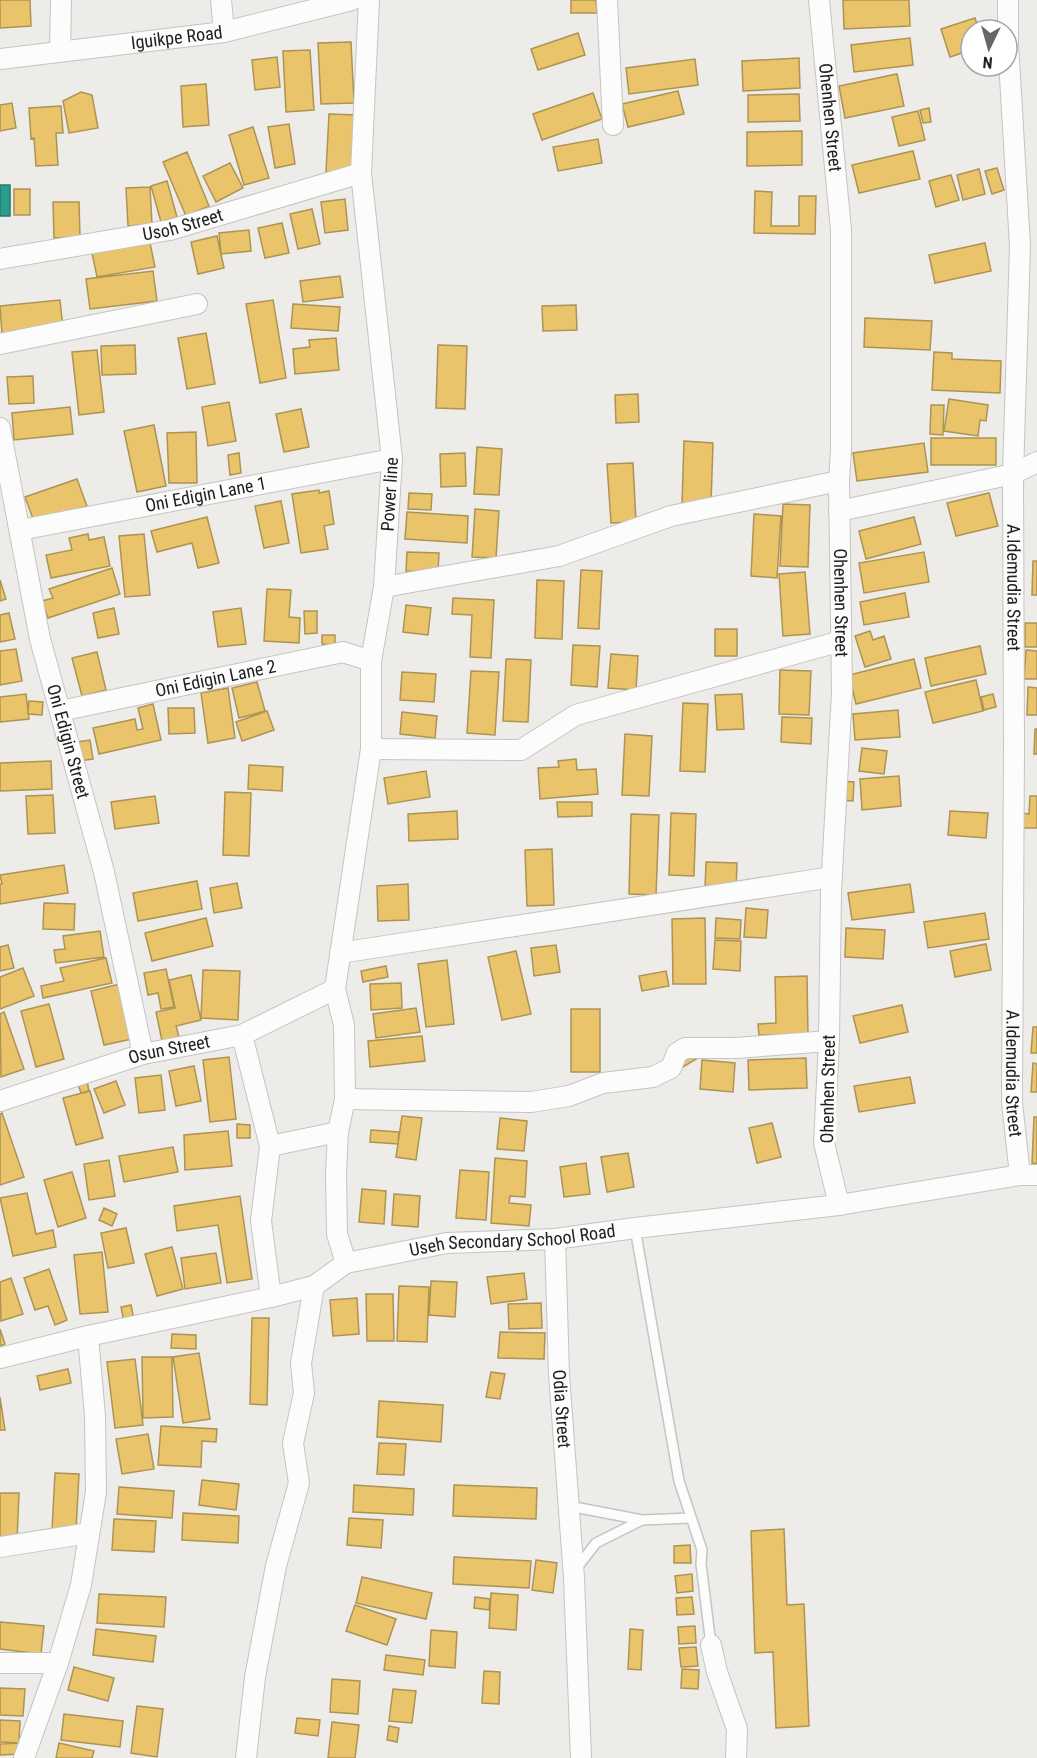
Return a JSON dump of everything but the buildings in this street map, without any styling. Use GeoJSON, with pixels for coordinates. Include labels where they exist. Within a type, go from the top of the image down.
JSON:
{"type":"FeatureCollection","features":[{"type":"Feature","properties":{"kind":"street"},"geometry":{"type":"LineString","coordinates":[[60,52],[61,0]]}},
{"type":"Feature","properties":{"kind":"street"},"geometry":{"type":"LineString","coordinates":[[221,0],[224,32]]}},
{"type":"Feature","properties":{"kind":"street","name":"Iguikpe Road"},"geometry":{"type":"LineString","coordinates":[[0,58],[224,32],[352,0]]}},
{"type":"Feature","properties":{"kind":"street","name":"Power line"},"geometry":{"type":"LineString","coordinates":[[335,989],[371,749],[371,661],[384,587],[392,459],[361,173],[369,0]]}},
{"type":"Feature","properties":{"kind":"street"},"geometry":{"type":"LineString","coordinates":[[607,0],[614,125]]}},
{"type":"Feature","properties":{"kind":"street","name":"Ohenhen Street"},"geometry":{"type":"LineString","coordinates":[[819,0],[841,230],[839,511],[842,692],[832,877],[829,1041],[824,1143],[839,1205]]}},
{"type":"Feature","properties":{"kind":"street","name":"A.Idemudia Street"},"geometry":{"type":"LineString","coordinates":[[1008,0],[1008,43],[1020,246],[1013,474],[1012,1103],[1028,1175]]}},
{"type":"Feature","properties":{"kind":"street","name":"Usoh Street"},"geometry":{"type":"LineString","coordinates":[[0,260],[170,230],[361,173]]}},
{"type":"Feature","properties":{"kind":"street"},"geometry":{"type":"LineString","coordinates":[[0,344],[197,304]]}},
{"type":"Feature","properties":{"kind":"street","name":"Oni Edigin Street"},"geometry":{"type":"LineString","coordinates":[[0,428],[40,639],[104,872],[143,1054]]}},
{"type":"Feature","properties":{"kind":"street","name":"Oni Edigin Lane 1"},"geometry":{"type":"LineString","coordinates":[[20,530],[392,459]]}},
{"type":"Feature","properties":{"kind":"street"},"geometry":{"type":"LineString","coordinates":[[839,511],[1013,474],[1037,462]]}},
{"type":"Feature","properties":{"kind":"street"},"geometry":{"type":"LineString","coordinates":[[384,587],[559,556],[671,516],[839,481]]}},
{"type":"Feature","properties":{"kind":"street"},"geometry":{"type":"LineString","coordinates":[[371,749],[521,750],[576,716],[841,641]]}},
{"type":"Feature","properties":{"kind":"street","name":"Oni Edigin Lane 2"},"geometry":{"type":"LineString","coordinates":[[60,711],[343,652],[371,661]]}},
{"type":"Feature","properties":{"kind":"street"},"geometry":{"type":"LineString","coordinates":[[340,953],[832,877]]}},
{"type":"Feature","properties":{"kind":"street"},"geometry":{"type":"LineString","coordinates":[[335,989],[344,1025],[345,1099],[338,1132],[337,1234],[346,1263]]}},
{"type":"Feature","properties":{"kind":"street","name":"Osun Street"},"geometry":{"type":"LineString","coordinates":[[0,1101],[143,1054],[242,1035],[335,989]]}},
{"type":"Feature","properties":{"kind":"street"},"geometry":{"type":"LineString","coordinates":[[242,1035],[270,1146],[261,1221],[271,1297]]}},
{"type":"Feature","properties":{"kind":"street"},"geometry":{"type":"LineString","coordinates":[[345,1099],[531,1102],[569,1096],[603,1083],[653,1077],[671,1068],[677,1053],[685,1048],[736,1048],[829,1041]]}},
{"type":"Feature","properties":{"kind":"street"},"geometry":{"type":"LineString","coordinates":[[270,1146],[338,1132]]}},
{"type":"Feature","properties":{"kind":"street","name":"Useh Secondary School Road"},"geometry":{"type":"LineString","coordinates":[[0,1358],[314,1286],[346,1263],[447,1243],[555,1239],[839,1205],[1028,1175]]}},
{"type":"Feature","properties":{"kind":"street","name":"Odia Street"},"geometry":{"type":"LineString","coordinates":[[555,1239],[559,1374],[569,1506],[581,1758]]}},
{"type":"Feature","properties":{"kind":"street"},"geometry":{"type":"LineString","coordinates":[[246,1758],[255,1677],[274,1577],[299,1483],[293,1443],[304,1393],[301,1363],[314,1286]]}},
{"type":"Feature","properties":{"kind":"street"},"geometry":{"type":"LineString","coordinates":[[24,1758],[58,1663],[81,1585],[96,1492],[95,1416],[88,1336]]}},
{"type":"Feature","properties":{"kind":"street"},"geometry":{"type":"LineString","coordinates":[[0,1546],[88,1533]]}},
{"type":"Feature","properties":{"kind":"street"},"geometry":{"type":"LineString","coordinates":[[711,1645],[717,1672],[737,1729],[736,1758]]}},
{"type":"Feature","properties":{"kind":"street"},"geometry":{"type":"LineString","coordinates":[[0,1663],[58,1663]]}},
{"type":"Feature","properties":{"kind":"lane"},"geometry":{"type":"LineString","coordinates":[[635,1228],[675,1462],[702,1550],[701,1564],[711,1645]]}},
{"type":"Feature","properties":{"kind":"lane"},"geometry":{"type":"LineString","coordinates":[[569,1506],[642,1520],[691,1518]]}},
{"type":"Feature","properties":{"kind":"lane"},"geometry":{"type":"LineString","coordinates":[[573,1576],[596,1543],[642,1520]]}}]}
